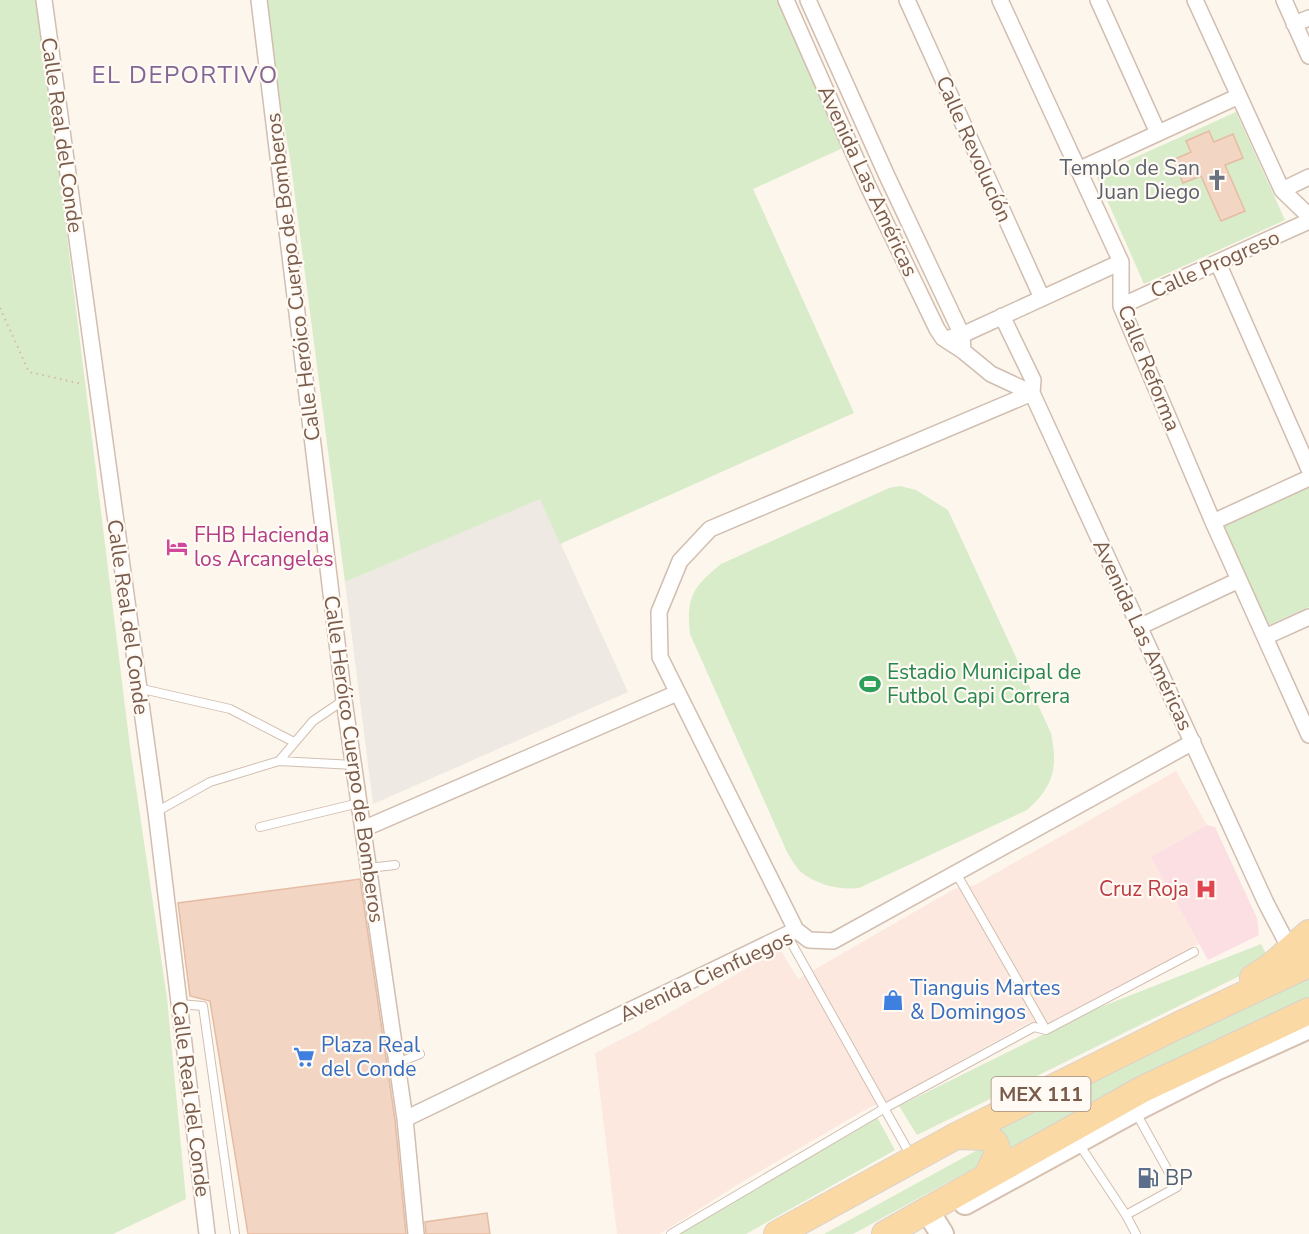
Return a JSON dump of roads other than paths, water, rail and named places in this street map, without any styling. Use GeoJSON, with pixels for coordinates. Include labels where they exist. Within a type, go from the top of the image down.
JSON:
{"type":"FeatureCollection","features":[{"type":"Feature","properties":{"kind":"main road"},"geometry":{"type":"LineString","coordinates":[[1299,956],[1309,933]]}},
{"type":"Feature","properties":{"kind":"main road","name":"MEX 111"},"geometry":{"type":"LineString","coordinates":[[777,1234],[956,1136],[1178,1026],[1270,967],[1299,956]]}},
{"type":"Feature","properties":{"kind":"main road","name":"MEX 111"},"geometry":{"type":"LineString","coordinates":[[885,1234],[1143,1089],[1309,1011]]}},
{"type":"Feature","properties":{"kind":"main road"},"geometry":{"type":"LineString","coordinates":[[956,1136],[988,1137],[995,1143],[998,1153],[987,1176]]}},
{"type":"Feature","properties":{"kind":"street","name":"Calle Real del Conde"},"geometry":{"type":"LineString","coordinates":[[44,0],[156,812],[207,1234]]}},
{"type":"Feature","properties":{"kind":"street","name":"Calle Heróico Cuerpo de Bomberos"},"geometry":{"type":"LineString","coordinates":[[259,0],[344,700],[405,1119],[416,1234]]}},
{"type":"Feature","properties":{"kind":"street","name":"Avenida Las Américas"},"geometry":{"type":"LineString","coordinates":[[786,0],[868,186],[937,329],[944,338],[991,374],[1032,393],[1192,742],[1299,956]]}},
{"type":"Feature","properties":{"kind":"street","name":"Avenida Las Américas"},"geometry":{"type":"LineString","coordinates":[[808,0],[962,335],[963,351]]}},
{"type":"Feature","properties":{"kind":"street","name":"Calle Revolucíón"},"geometry":{"type":"LineString","coordinates":[[907,0],[1042,298]]}},
{"type":"Feature","properties":{"kind":"street","name":"Calle Reforma"},"geometry":{"type":"LineString","coordinates":[[1000,0],[1121,262],[1121,306],[1213,522],[1309,735]]}},
{"type":"Feature","properties":{"kind":"street"},"geometry":{"type":"LineString","coordinates":[[1098,0],[1158,133]]}},
{"type":"Feature","properties":{"kind":"street"},"geometry":{"type":"LineString","coordinates":[[1195,0],[1282,190],[1309,216]]}},
{"type":"Feature","properties":{"kind":"street"},"geometry":{"type":"LineString","coordinates":[[1284,0],[1309,56]]}},
{"type":"Feature","properties":{"kind":"street"},"geometry":{"type":"LineString","coordinates":[[1294,24],[1309,18]]}},
{"type":"Feature","properties":{"kind":"street"},"geometry":{"type":"LineString","coordinates":[[1078,170],[1239,96]]}},
{"type":"Feature","properties":{"kind":"street"},"geometry":{"type":"LineString","coordinates":[[868,186],[887,176]]}},
{"type":"Feature","properties":{"kind":"street"},"geometry":{"type":"LineString","coordinates":[[1282,190],[1309,177]]}},
{"type":"Feature","properties":{"kind":"street","name":"Calle Progreso"},"geometry":{"type":"LineString","coordinates":[[1121,306],[1309,222]]}},
{"type":"Feature","properties":{"kind":"street","name":"Calle Progreso"},"geometry":{"type":"LineString","coordinates":[[944,338],[962,335],[1121,262]]}},
{"type":"Feature","properties":{"kind":"street"},"geometry":{"type":"LineString","coordinates":[[1218,263],[1309,470]]}},
{"type":"Feature","properties":{"kind":"street"},"geometry":{"type":"LineString","coordinates":[[792,932],[660,657],[659,612],[680,561],[710,530],[1032,393],[1033,380],[1002,316]]}},
{"type":"Feature","properties":{"kind":"street"},"geometry":{"type":"LineString","coordinates":[[1213,522],[1309,478]]}},
{"type":"Feature","properties":{"kind":"street"},"geometry":{"type":"LineString","coordinates":[[1139,627],[1239,580]]}},
{"type":"Feature","properties":{"kind":"street"},"geometry":{"type":"LineString","coordinates":[[1265,637],[1309,617]]}},
{"type":"Feature","properties":{"kind":"street"},"geometry":{"type":"LineString","coordinates":[[363,829],[677,693]]}},
{"type":"Feature","properties":{"kind":"street","name":"Avenida Cienfuegos"},"geometry":{"type":"LineString","coordinates":[[405,1119],[792,932],[809,940],[833,941],[1192,742]]}},
{"type":"Feature","properties":{"kind":"street"},"geometry":{"type":"LineString","coordinates":[[911,1234],[938,1227],[1077,1142],[1135,1110],[1216,1069],[1309,1027]]}},
{"type":"Feature","properties":{"kind":"lane"},"geometry":{"type":"LineString","coordinates":[[138,688],[230,709],[294,742]]}},
{"type":"Feature","properties":{"kind":"lane"},"geometry":{"type":"LineString","coordinates":[[279,761],[313,721],[344,700]]}},
{"type":"Feature","properties":{"kind":"lane"},"geometry":{"type":"LineString","coordinates":[[156,812],[210,782],[279,761],[354,765]]}},
{"type":"Feature","properties":{"kind":"lane"},"geometry":{"type":"LineString","coordinates":[[260,827],[358,802]]}},
{"type":"Feature","properties":{"kind":"lane"},"geometry":{"type":"LineString","coordinates":[[368,868],[395,865]]}},
{"type":"Feature","properties":{"kind":"lane"},"geometry":{"type":"LineString","coordinates":[[956,873],[1046,1030]]}},
{"type":"Feature","properties":{"kind":"lane"},"geometry":{"type":"LineString","coordinates":[[792,932],[913,1160]]}},
{"type":"Feature","properties":{"kind":"lane"},"geometry":{"type":"LineString","coordinates":[[671,1234],[885,1108],[1034,1027],[1046,1030],[1194,952]]}},
{"type":"Feature","properties":{"kind":"lane"},"geometry":{"type":"LineString","coordinates":[[179,1004],[202,1006],[235,1234]]}},
{"type":"Feature","properties":{"kind":"lane"},"geometry":{"type":"LineString","coordinates":[[397,1063],[420,1054]]}},
{"type":"Feature","properties":{"kind":"lane"},"geometry":{"type":"LineString","coordinates":[[1126,1215],[1178,1187],[1135,1110]]}},
{"type":"Feature","properties":{"kind":"lane"},"geometry":{"type":"LineString","coordinates":[[1077,1142],[1126,1215],[1136,1234]]}},
{"type":"Feature","properties":{"kind":"place","name":"Templo de San Juan Diego"},"geometry":{"type":"Point","coordinates":[1217,180]}},
{"type":"Feature","properties":{"kind":"place","name":"FHB Hacienda los Arcangeles"},"geometry":{"type":"Point","coordinates":[177,547]}},
{"type":"Feature","properties":{"kind":"place","name":"Estadio Municipal de Futbol Capi Correra"},"geometry":{"type":"Point","coordinates":[870,684]}},
{"type":"Feature","properties":{"kind":"place","name":"Cruz Roja"},"geometry":{"type":"Point","coordinates":[1206,889]}},
{"type":"Feature","properties":{"kind":"place","name":"Tianguis Martes & Domingos"},"geometry":{"type":"Point","coordinates":[893,1000]}},
{"type":"Feature","properties":{"kind":"place","name":"Plaza Real del Conde"},"geometry":{"type":"Point","coordinates":[304,1057]}},
{"type":"Feature","properties":{"kind":"place","name":"BP"},"geometry":{"type":"Point","coordinates":[1148,1178]}},
{"type":"Feature","properties":{"kind":"district","name":"EL DEPORTIVO"},"geometry":{"type":"Point","coordinates":[185,75]}}]}
